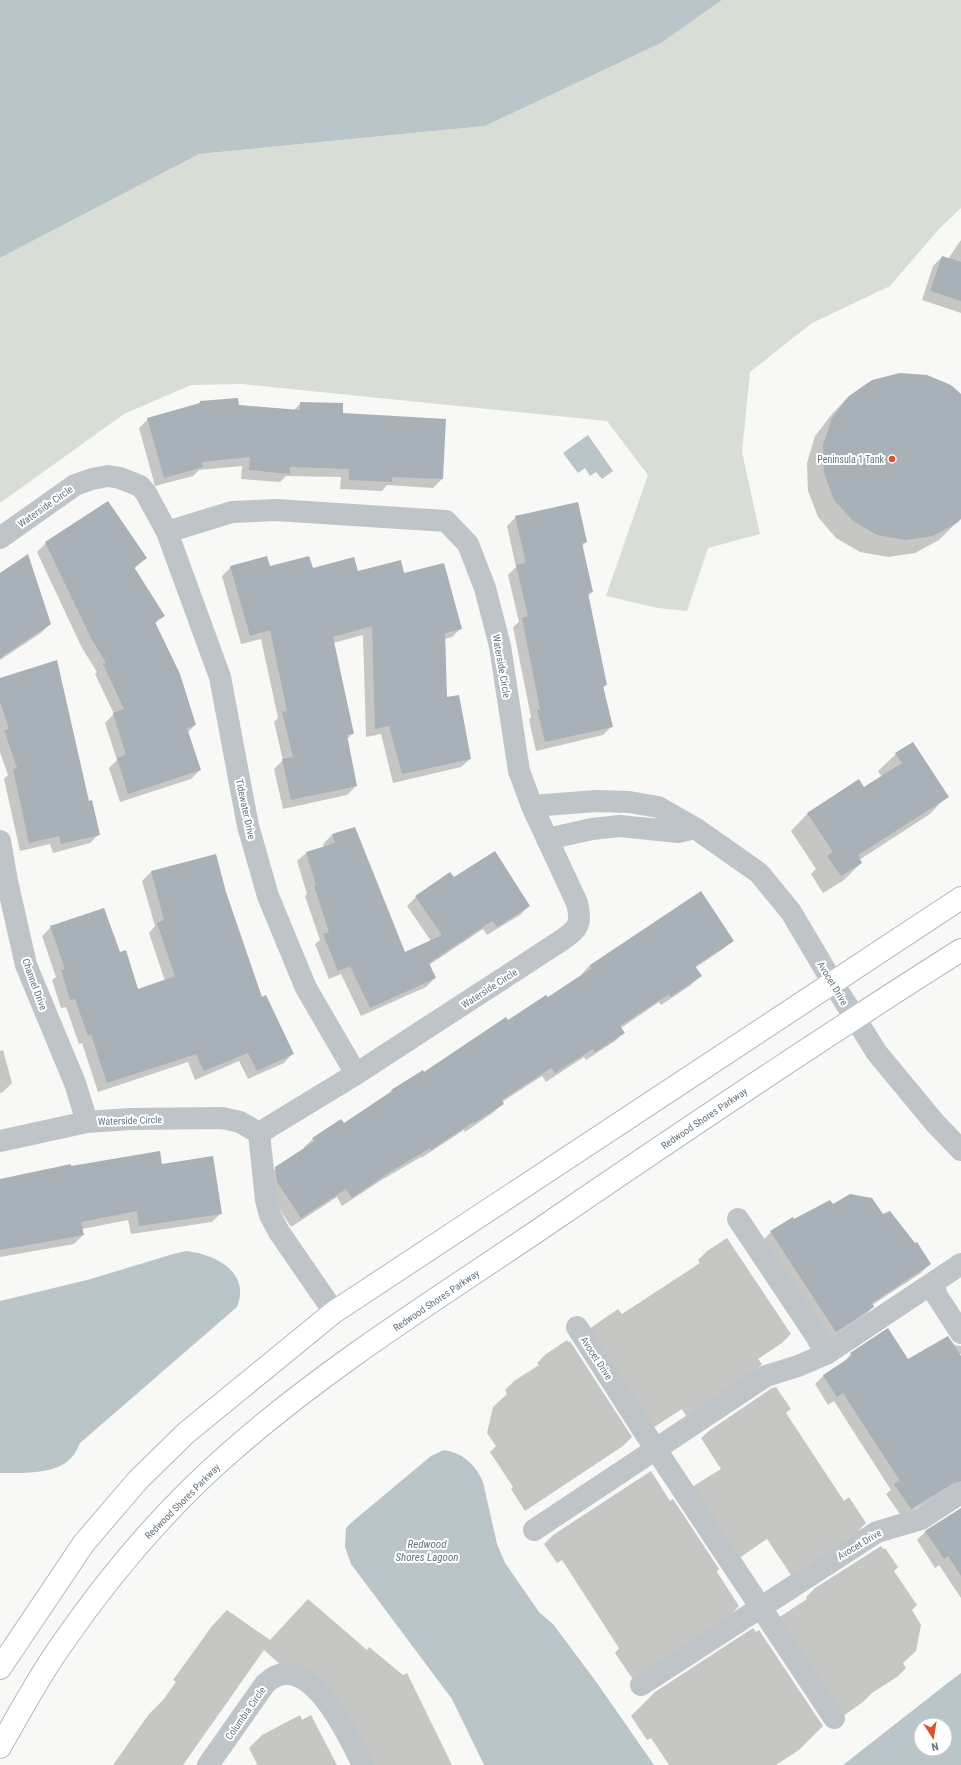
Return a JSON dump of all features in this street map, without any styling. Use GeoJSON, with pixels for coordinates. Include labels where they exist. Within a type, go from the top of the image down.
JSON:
{"type":"FeatureCollection","features":[{"type":"Feature","properties":{"kind":"main road"},"geometry":{"type":"LineString","coordinates":[[0,1668],[84,1543],[138,1480],[186,1433],[334,1312],[961,898]]}},
{"type":"Feature","properties":{"kind":"main road","name":"Redwood Shores Parkway"},"geometry":{"type":"LineString","coordinates":[[0,1747],[60,1646],[134,1550],[175,1506],[232,1451],[278,1412],[344,1363],[715,1110],[961,950]]}},
{"type":"Feature","properties":{"kind":"street","name":"Waterside Circle"},"geometry":{"type":"LineString","coordinates":[[0,538],[75,485],[92,479],[108,476],[120,478],[140,486],[146,493],[167,532],[232,512],[276,510],[446,521],[468,544],[485,588],[500,646],[519,771],[532,806],[577,904],[580,915],[580,924],[574,931],[562,940],[356,1074],[259,1132],[240,1122],[222,1118],[130,1119],[87,1122],[0,1141]]}},
{"type":"Feature","properties":{"kind":"street","name":"Tidewater Drive"},"geometry":{"type":"LineString","coordinates":[[167,532],[220,677],[248,826],[268,896],[306,988],[356,1074]]}},
{"type":"Feature","properties":{"kind":"street","name":"Avocet Drive"},"geometry":{"type":"LineString","coordinates":[[532,806],[596,801],[629,802],[658,807],[695,828],[758,873],[791,912],[877,1053],[935,1123],[961,1150]]}},
{"type":"Feature","properties":{"kind":"street"},"geometry":{"type":"LineString","coordinates":[[547,839],[592,829],[620,826],[678,832],[695,828]]}},
{"type":"Feature","properties":{"kind":"street","name":"Channel Drive"},"geometry":{"type":"LineString","coordinates":[[0,841],[7,881],[26,965],[75,1083],[87,1122]]}},
{"type":"Feature","properties":{"kind":"street"},"geometry":{"type":"LineString","coordinates":[[259,1132],[266,1200],[270,1215],[279,1232],[334,1312]]}},
{"type":"Feature","properties":{"kind":"street"},"geometry":{"type":"LineString","coordinates":[[738,1219],[816,1336],[826,1354]]}},
{"type":"Feature","properties":{"kind":"street"},"geometry":{"type":"LineString","coordinates":[[534,1530],[766,1376],[798,1366],[826,1354],[961,1264]]}},
{"type":"Feature","properties":{"kind":"street"},"geometry":{"type":"LineString","coordinates":[[933,1284],[937,1296],[961,1333]]}},
{"type":"Feature","properties":{"kind":"street","name":"Avocet Drive"},"geometry":{"type":"LineString","coordinates":[[577,1326],[834,1718]]}},
{"type":"Feature","properties":{"kind":"street","name":"Avocet Drive"},"geometry":{"type":"LineString","coordinates":[[641,1685],[877,1532],[920,1519],[961,1493]]}},
{"type":"Feature","properties":{"kind":"street","name":"Columbia Circle"},"geometry":{"type":"LineString","coordinates":[[208,1765],[265,1684],[277,1676],[291,1675],[302,1678],[326,1700],[337,1715],[363,1765]]}},
{"type":"Feature","properties":{"kind":"shaded area"},"geometry":{"type":"Polygon","coordinates":[[[722,0],[961,0],[961,208],[939,229],[890,286],[812,323],[750,372],[742,452],[760,534],[708,548],[687,611],[658,608],[606,596],[648,475],[607,421],[242,384],[191,385],[124,414],[0,503],[0,258],[199,154],[485,126],[661,43],[722,0]]]}},
{"type":"Feature","properties":{"kind":"water"},"geometry":{"type":"Polygon","coordinates":[[[0,0],[722,0],[661,43],[485,126],[199,154],[0,258],[0,0]]]}},
{"type":"Feature","properties":{"kind":"water"},"geometry":{"type":"Polygon","coordinates":[[[588,435],[613,471],[602,479],[596,472],[590,476],[585,468],[578,473],[563,453],[588,435]]]}},
{"type":"Feature","properties":{"kind":"water"},"geometry":{"type":"Polygon","coordinates":[[[186,1251],[208,1256],[228,1267],[235,1275],[239,1284],[240,1295],[237,1307],[80,1443],[76,1452],[66,1463],[58,1467],[39,1472],[0,1473],[0,1301],[91,1279],[186,1251]]]}},
{"type":"Feature","properties":{"kind":"water","name":"Redwood Shores Lagoon"},"geometry":{"type":"Polygon","coordinates":[[[444,1450],[451,1451],[468,1460],[480,1476],[483,1482],[497,1544],[505,1563],[539,1612],[553,1624],[597,1683],[654,1765],[484,1765],[452,1699],[351,1564],[345,1547],[346,1528],[352,1522],[431,1456],[444,1450]]]}},
{"type":"Feature","properties":{"kind":"water"},"geometry":{"type":"Polygon","coordinates":[[[961,1673],[961,1765],[843,1765],[961,1673]]]}},
{"type":"Feature","properties":{"kind":"building"},"geometry":{"type":"Polygon","coordinates":[[[942,256],[961,262],[961,301],[930,291],[942,256]]]}},
{"type":"Feature","properties":{"kind":"building","name":"Peninsula 1 Tank"},"geometry":{"type":"Polygon","coordinates":[[[900,373],[927,375],[951,385],[961,394],[961,519],[957,523],[933,536],[905,540],[877,535],[853,521],[834,500],[824,473],[823,445],[832,418],[849,396],[872,380],[900,373]]]}},
{"type":"Feature","properties":{"kind":"building"},"geometry":{"type":"Polygon","coordinates":[[[238,398],[239,405],[300,410],[300,402],[343,403],[343,413],[446,419],[443,479],[392,477],[392,482],[349,480],[349,469],[290,467],[290,474],[249,470],[250,457],[202,462],[203,467],[164,478],[147,418],[200,403],[200,401],[238,398]]]}},
{"type":"Feature","properties":{"kind":"building"},"geometry":{"type":"Polygon","coordinates":[[[108,501],[147,558],[134,567],[165,616],[155,622],[180,674],[196,725],[187,728],[201,770],[128,794],[117,758],[126,755],[113,713],[124,709],[103,664],[106,663],[91,638],[45,542],[108,501]]]}},
{"type":"Feature","properties":{"kind":"building"},"geometry":{"type":"Polygon","coordinates":[[[578,502],[587,542],[582,543],[593,592],[588,593],[607,685],[603,686],[613,727],[545,742],[537,710],[540,709],[522,618],[528,616],[516,565],[526,563],[515,516],[578,502]]]}},
{"type":"Feature","properties":{"kind":"building"},"geometry":{"type":"Polygon","coordinates":[[[28,554],[51,624],[0,658],[0,573],[28,554]]]}},
{"type":"Feature","properties":{"kind":"building"},"geometry":{"type":"Polygon","coordinates":[[[267,556],[270,566],[309,556],[313,568],[354,557],[358,571],[401,560],[404,573],[444,563],[462,629],[445,633],[447,697],[459,695],[471,759],[402,774],[389,726],[375,729],[372,626],[333,637],[354,734],[347,735],[357,786],[291,800],[282,759],[293,757],[282,712],[287,711],[270,630],[250,636],[230,566],[267,556]]]}},
{"type":"Feature","properties":{"kind":"building"},"geometry":{"type":"Polygon","coordinates":[[[57,660],[89,801],[92,800],[100,835],[61,844],[59,836],[29,843],[13,769],[17,768],[4,730],[9,729],[0,702],[0,678],[57,660]]]}},
{"type":"Feature","properties":{"kind":"building"},"geometry":{"type":"Polygon","coordinates":[[[913,742],[949,797],[858,855],[862,863],[841,876],[827,856],[833,852],[807,813],[859,779],[864,787],[902,763],[895,753],[913,742]]]}},
{"type":"Feature","properties":{"kind":"building"},"geometry":{"type":"Polygon","coordinates":[[[355,827],[405,952],[442,935],[415,896],[450,872],[454,877],[495,851],[530,906],[497,927],[492,921],[429,963],[436,978],[370,1008],[350,966],[338,971],[323,934],[329,932],[314,886],[316,885],[306,852],[335,843],[332,834],[355,827]]]}},
{"type":"Feature","properties":{"kind":"building"},"geometry":{"type":"Polygon","coordinates":[[[216,854],[226,892],[262,997],[266,995],[294,1054],[257,1071],[248,1053],[204,1071],[196,1054],[107,1083],[91,1034],[88,1036],[75,999],[70,1000],[61,970],[65,969],[50,926],[104,908],[120,952],[126,950],[138,989],[175,976],[157,923],[164,920],[151,871],[216,854]]]}},
{"type":"Feature","properties":{"kind":"building"},"geometry":{"type":"Polygon","coordinates":[[[701,891],[734,941],[695,966],[702,976],[670,997],[669,994],[620,1026],[625,1033],[595,1052],[593,1049],[555,1073],[551,1068],[502,1100],[504,1104],[474,1123],[473,1122],[431,1150],[430,1148],[390,1172],[352,1198],[346,1189],[301,1218],[277,1182],[275,1167],[315,1141],[312,1138],[341,1119],[344,1123],[392,1091],[391,1090],[423,1070],[424,1072],[506,1017],[508,1020],[546,995],[548,997],[592,968],[590,965],[701,891]]]}},
{"type":"Feature","properties":{"kind":"building"},"geometry":{"type":"Polygon","coordinates":[[[160,1151],[162,1164],[213,1156],[222,1214],[139,1226],[137,1211],[81,1222],[84,1235],[0,1250],[0,1179],[71,1164],[71,1166],[160,1151]]]}},
{"type":"Feature","properties":{"kind":"building"},"geometry":{"type":"Polygon","coordinates":[[[850,1194],[872,1198],[883,1214],[890,1211],[915,1243],[917,1242],[931,1264],[872,1303],[874,1307],[836,1332],[770,1231],[793,1217],[794,1219],[830,1200],[833,1204],[850,1194]]]}},
{"type":"Feature","properties":{"kind":"building"},"geometry":{"type":"Polygon","coordinates":[[[888,1328],[908,1359],[948,1336],[961,1356],[961,1481],[954,1483],[911,1509],[894,1484],[900,1481],[843,1393],[837,1397],[823,1375],[852,1356],[850,1353],[888,1328]]]}},
{"type":"Feature","properties":{"kind":"building"},"geometry":{"type":"Polygon","coordinates":[[[961,1508],[961,1576],[948,1556],[944,1559],[925,1531],[961,1508]]]}},
{"type":"Feature","properties":{"kind":"place","name":"Peninsula 1 Tank"},"geometry":{"type":"Point","coordinates":[892,459]}}]}
